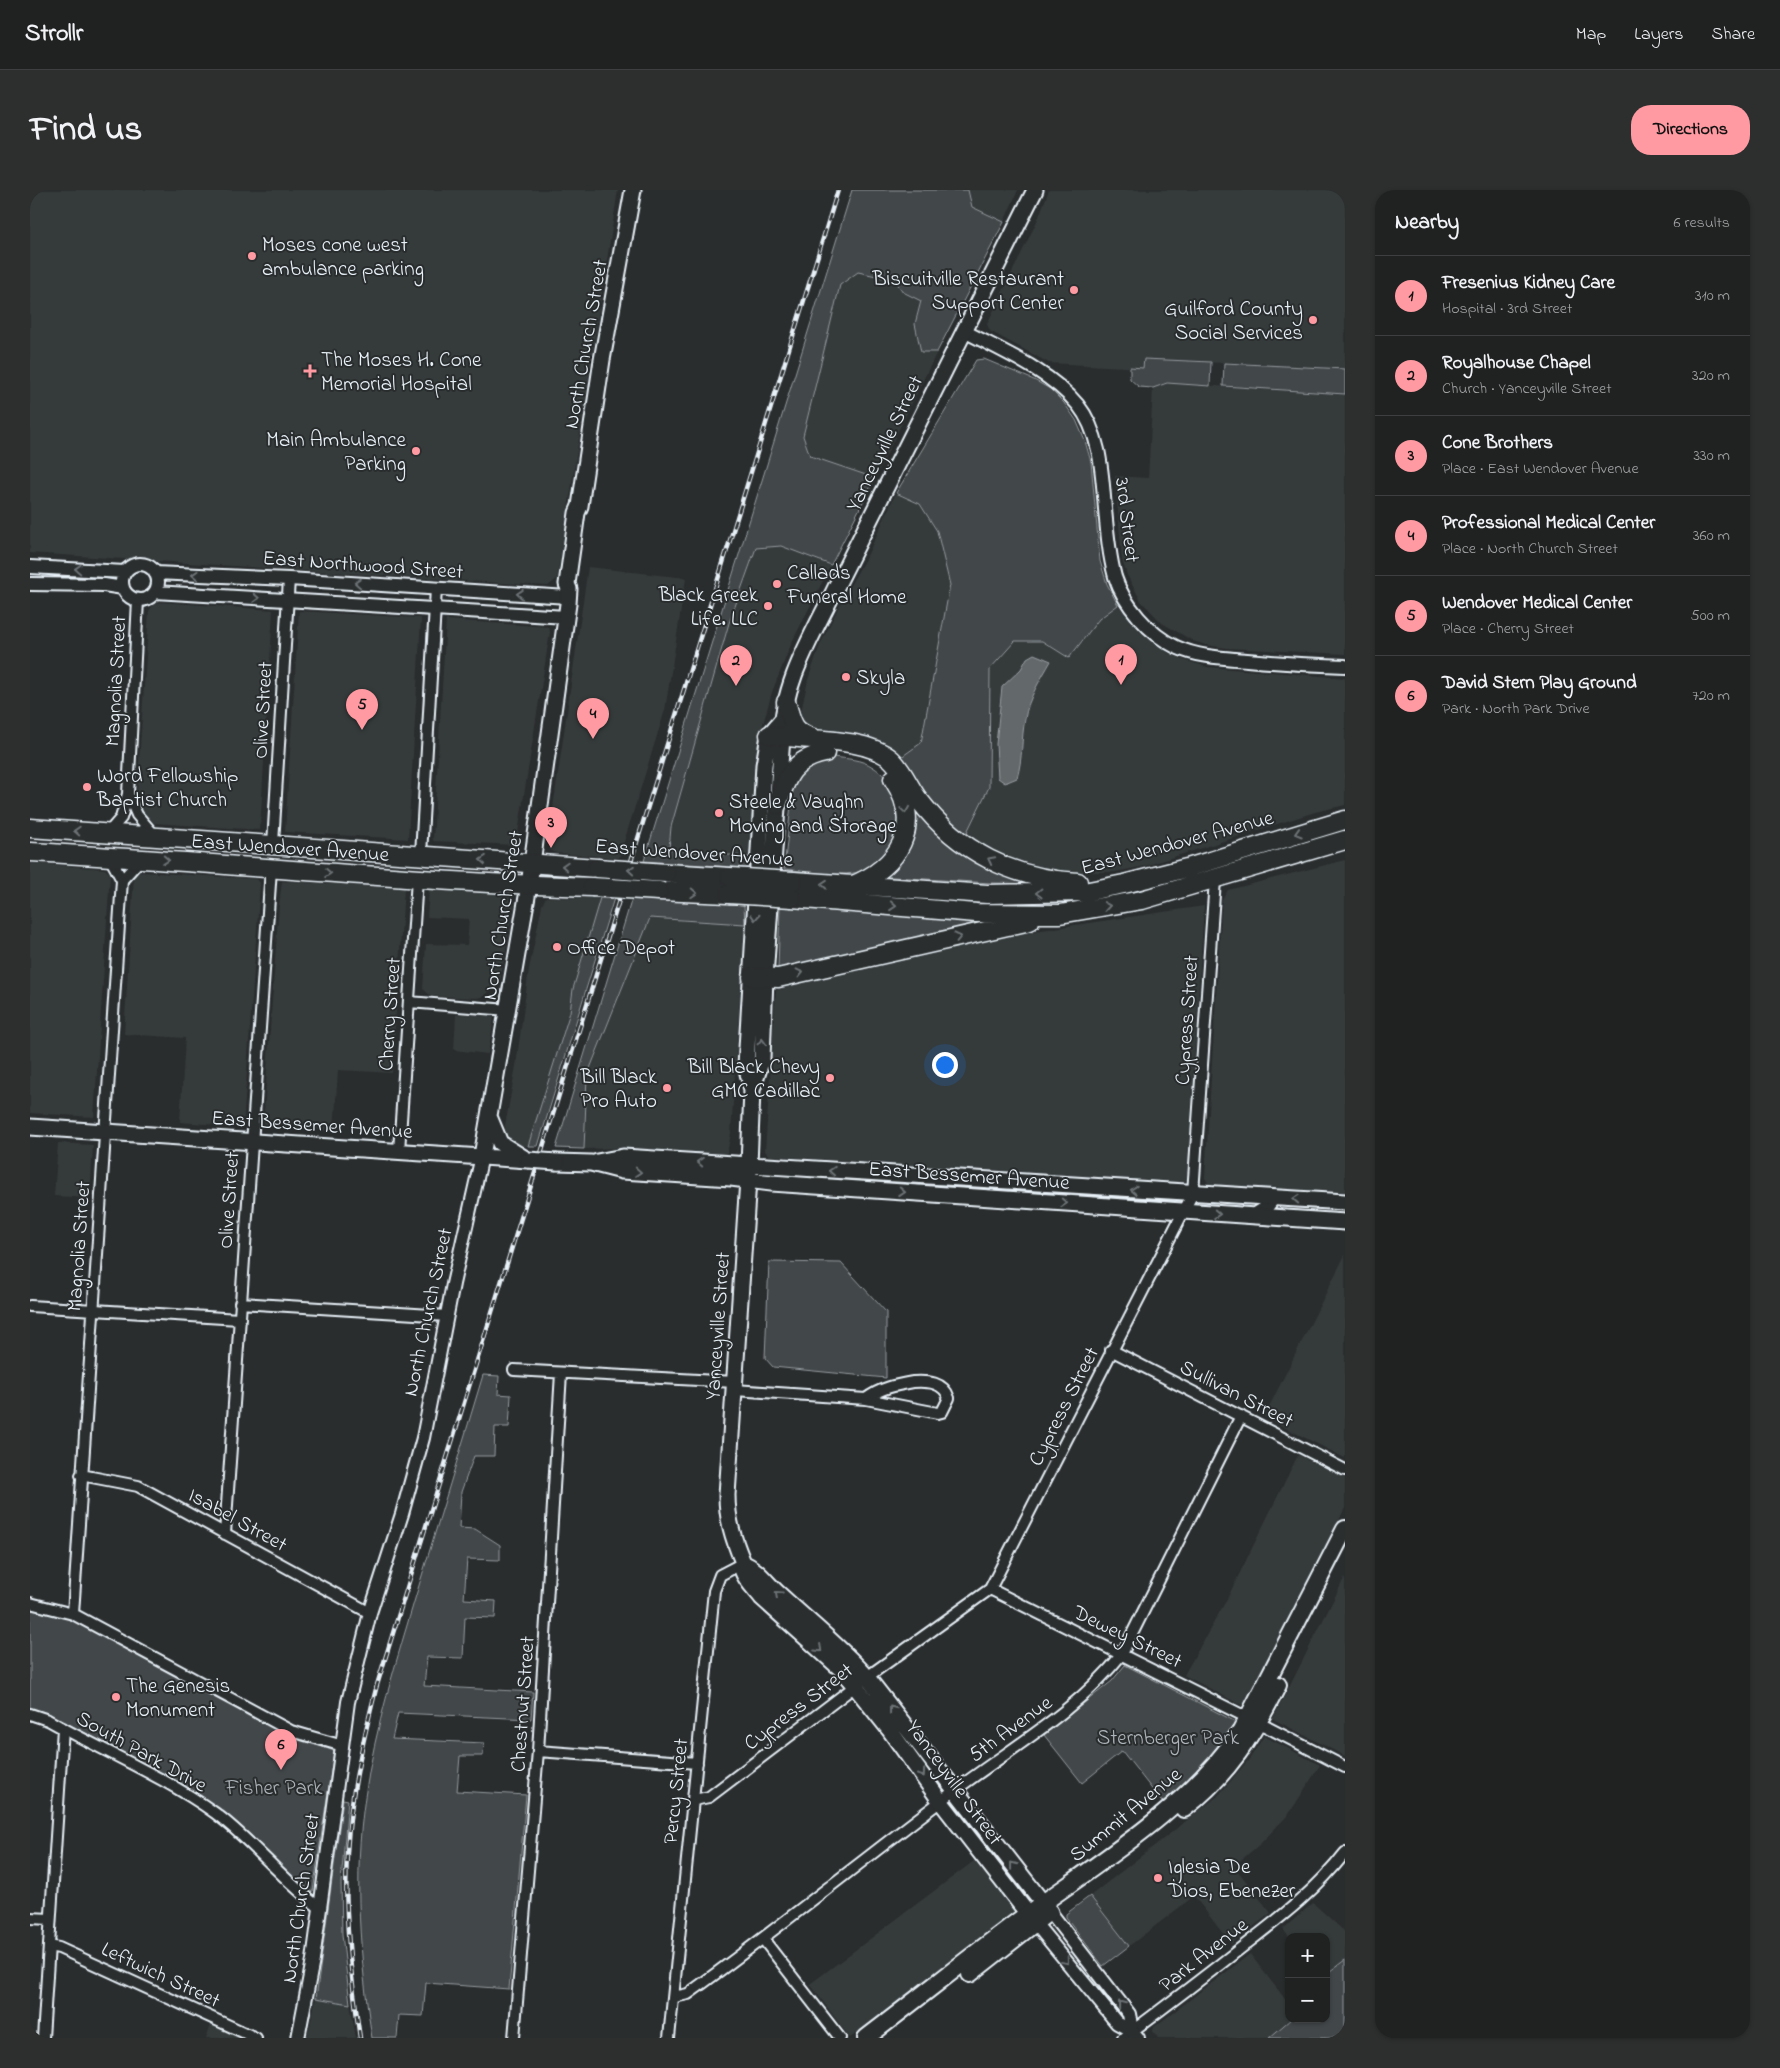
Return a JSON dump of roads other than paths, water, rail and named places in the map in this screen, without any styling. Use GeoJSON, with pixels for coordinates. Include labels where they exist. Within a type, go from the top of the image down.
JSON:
{"type":"FeatureCollection","features":[{"type":"Feature","properties":{"kind":"highway"},"geometry":{"type":"LineString","coordinates":[[786,702],[792,725],[822,747]]}},
{"type":"Feature","properties":{"kind":"highway"},"geometry":{"type":"LineString","coordinates":[[775,742],[822,747],[863,758],[879,765],[892,777],[903,794],[907,817],[906,834],[898,851],[880,870],[864,881],[851,886]]}},
{"type":"Feature","properties":{"kind":"highway"},"geometry":{"type":"LineString","coordinates":[[777,806],[791,771],[800,761],[812,756],[822,747],[849,743],[873,749],[891,759],[918,798],[953,837],[973,851],[1023,874],[1058,881],[1124,884]]}},
{"type":"Feature","properties":{"kind":"highway","name":"East Wendover Avenue"},"geometry":{"type":"LineString","coordinates":[[793,890],[851,886],[987,894],[1084,892],[1187,868],[1345,820]]}},
{"type":"Feature","properties":{"kind":"highway","name":"East Wendover Avenue"},"geometry":{"type":"LineString","coordinates":[[30,828],[666,873],[730,886]]}},
{"type":"Feature","properties":{"kind":"highway","name":"East Wendover Avenue"},"geometry":{"type":"LineString","coordinates":[[30,852],[529,885],[659,891],[730,886],[793,890],[976,913],[1060,914],[1142,900],[1215,880],[1344,840]]}},
{"type":"Feature","properties":{"kind":"highway"},"geometry":{"type":"LineString","coordinates":[[758,977],[778,978],[1060,914]]}},
{"type":"Feature","properties":{"kind":"main road","name":"North Church Street"},"geometry":{"type":"LineString","coordinates":[[482,1156],[529,885],[566,617],[569,593],[567,584],[577,513],[580,506],[602,360],[633,190]]}},
{"type":"Feature","properties":{"kind":"main road","name":"Yanceyville Street"},"geometry":{"type":"LineString","coordinates":[[758,977],[763,782],[786,702],[804,653],[1035,190]]}},
{"type":"Feature","properties":{"kind":"main road","name":"Yanceyville Street"},"geometry":{"type":"LineString","coordinates":[[775,742],[777,806],[746,1065],[752,1090],[749,1172],[727,1509],[731,1532],[742,1562],[742,1572],[762,1598],[825,1654],[855,1687],[889,1728],[941,1802],[1031,1919]]}},
{"type":"Feature","properties":{"kind":"main road"},"geometry":{"type":"LineString","coordinates":[[489,1117],[500,1143],[528,1160]]}},
{"type":"Feature","properties":{"kind":"main road","name":"East Bessemer Avenue"},"geometry":{"type":"LineString","coordinates":[[30,1128],[591,1163],[622,1170],[749,1172],[1345,1202]]}},
{"type":"Feature","properties":{"kind":"main road","name":"East Bessemer Avenue"},"geometry":{"type":"LineString","coordinates":[[749,1172],[780,1184],[1345,1222]]}},
{"type":"Feature","properties":{"kind":"main road","name":"Summit Avenue"},"geometry":{"type":"LineString","coordinates":[[866,2038],[1203,1794],[1235,1759],[1345,1529]]}},
{"type":"Feature","properties":{"kind":"main road","name":"Summit Avenue"},"geometry":{"type":"LineString","coordinates":[[1254,1720],[1345,1549]]}},
{"type":"Feature","properties":{"kind":"main road","name":"Yanceyville Street"},"geometry":{"type":"LineString","coordinates":[[742,1562],[752,1567],[780,1596],[841,1648],[868,1677],[1046,1908]]}},
{"type":"Feature","properties":{"kind":"main road","name":"Summit Avenue"},"geometry":{"type":"LineString","coordinates":[[884,2038],[1031,1919]]}},
{"type":"Feature","properties":{"kind":"street","name":"3rd Street"},"geometry":{"type":"LineString","coordinates":[[964,330],[1039,371],[1061,386],[1089,422],[1097,444],[1110,555],[1116,578],[1126,600],[1152,630],[1176,647],[1216,658],[1345,666]]}},
{"type":"Feature","properties":{"kind":"street","name":"East Northwood Street"},"geometry":{"type":"LineString","coordinates":[[30,567],[125,572],[130,567],[139,564],[149,567],[155,573],[569,593]]}},
{"type":"Feature","properties":{"kind":"street"},"geometry":{"type":"LineString","coordinates":[[125,572],[122,579],[123,588],[129,597],[138,600]]}},
{"type":"Feature","properties":{"kind":"street"},"geometry":{"type":"LineString","coordinates":[[155,573],[158,582],[155,592]]}},
{"type":"Feature","properties":{"kind":"street","name":"Olive Street"},"geometry":{"type":"LineString","coordinates":[[273,844],[287,600],[290,579]]}},
{"type":"Feature","properties":{"kind":"street"},"geometry":{"type":"LineString","coordinates":[[30,584],[104,585],[123,588]]}},
{"type":"Feature","properties":{"kind":"street"},"geometry":{"type":"LineString","coordinates":[[421,855],[436,588]]}},
{"type":"Feature","properties":{"kind":"street","name":"East Northwood Street"},"geometry":{"type":"LineString","coordinates":[[138,600],[147,598],[155,592],[566,617]]}},
{"type":"Feature","properties":{"kind":"street","name":"Magnolia Street"},"geometry":{"type":"LineString","coordinates":[[108,833],[120,818],[128,794],[138,600]]}},
{"type":"Feature","properties":{"kind":"street","name":"Magnolia Street"},"geometry":{"type":"LineString","coordinates":[[128,794],[138,815],[155,836]]}},
{"type":"Feature","properties":{"kind":"street"},"geometry":{"type":"LineString","coordinates":[[108,856],[122,880],[141,858]]}},
{"type":"Feature","properties":{"kind":"street","name":"Olive Street"},"geometry":{"type":"LineString","coordinates":[[225,1534],[271,869]]}},
{"type":"Feature","properties":{"kind":"street","name":"Cherry Street"},"geometry":{"type":"LineString","coordinates":[[399,1151],[417,879]]}},
{"type":"Feature","properties":{"kind":"street","name":"Magnolia Street"},"geometry":{"type":"LineString","coordinates":[[73,1614],[122,880]]}},
{"type":"Feature","properties":{"kind":"street","name":"Cypress Street"},"geometry":{"type":"LineString","coordinates":[[694,1800],[710,1797],[868,1677],[990,1589],[1182,1211],[1193,1193],[1215,880]]}},
{"type":"Feature","properties":{"kind":"street"},"geometry":{"type":"LineString","coordinates":[[409,1002],[508,1010]]}},
{"type":"Feature","properties":{"kind":"street","name":"North Church Street"},"geometry":{"type":"LineString","coordinates":[[298,2038],[305,2007],[320,1908],[348,1702],[370,1613],[402,1514],[422,1438],[482,1156]]}},
{"type":"Feature","properties":{"kind":"street"},"geometry":{"type":"LineString","coordinates":[[1252,1216],[1268,1206],[1274,1198]]}},
{"type":"Feature","properties":{"kind":"street"},"geometry":{"type":"LineString","coordinates":[[240,1303],[447,1316]]}},
{"type":"Feature","properties":{"kind":"street"},"geometry":{"type":"LineString","coordinates":[[30,1306],[239,1319]]}},
{"type":"Feature","properties":{"kind":"street","name":"Sullivan Street"},"geometry":{"type":"LineString","coordinates":[[1112,1350],[1345,1470]]}},
{"type":"Feature","properties":{"kind":"street"},"geometry":{"type":"LineString","coordinates":[[514,1370],[735,1386],[866,1399],[938,1413],[942,1412],[949,1398],[947,1392],[942,1387],[936,1383],[926,1382],[899,1384],[875,1392],[866,1399]]}},
{"type":"Feature","properties":{"kind":"street","name":"Chestnut Street"},"geometry":{"type":"LineString","coordinates":[[514,2038],[538,1751],[562,1373]]}},
{"type":"Feature","properties":{"kind":"street","name":"5th Avenue"},"geometry":{"type":"LineString","coordinates":[[674,1997],[688,1994],[763,1939],[955,1791],[1064,1712],[1103,1678],[1122,1654],[1241,1416]]}},
{"type":"Feature","properties":{"kind":"street","name":"Isabel Street"},"geometry":{"type":"LineString","coordinates":[[81,1475],[138,1486],[370,1613]]}},
{"type":"Feature","properties":{"kind":"street","name":"Percy Street"},"geometry":{"type":"LineString","coordinates":[[670,2038],[715,1585],[724,1571],[742,1562]]}},
{"type":"Feature","properties":{"kind":"street","name":"Dewey Street"},"geometry":{"type":"LineString","coordinates":[[990,1589],[1345,1767]]}},
{"type":"Feature","properties":{"kind":"street"},"geometry":{"type":"LineString","coordinates":[[30,1603],[73,1614],[291,1731],[343,1746]]}},
{"type":"Feature","properties":{"kind":"street","name":"South Park Drive"},"geometry":{"type":"LineString","coordinates":[[30,1714],[48,1720],[166,1783],[215,1814],[304,1896],[320,1908]]}},
{"type":"Feature","properties":{"kind":"street"},"geometry":{"type":"LineString","coordinates":[[43,2038],[63,1728]]}},
{"type":"Feature","properties":{"kind":"street"},"geometry":{"type":"LineString","coordinates":[[538,1751],[697,1763]]}},
{"type":"Feature","properties":{"kind":"street","name":"Park Avenue"},"geometry":{"type":"LineString","coordinates":[[1131,2036],[1297,1905],[1334,1868],[1345,1853]]}},
{"type":"Feature","properties":{"kind":"street","name":"Yanceyville Street"},"geometry":{"type":"LineString","coordinates":[[1046,1908],[1129,2014],[1131,2036]]}},
{"type":"Feature","properties":{"kind":"street"},"geometry":{"type":"LineString","coordinates":[[30,1918],[50,1919]]}},
{"type":"Feature","properties":{"kind":"street","name":"Yanceyville Street"},"geometry":{"type":"LineString","coordinates":[[1031,1919],[1117,2023],[1131,2036]]}},
{"type":"Feature","properties":{"kind":"street"},"geometry":{"type":"LineString","coordinates":[[763,1939],[840,2038]]}},
{"type":"Feature","properties":{"kind":"street","name":"Leftwich Street"},"geometry":{"type":"LineString","coordinates":[[49,1946],[59,1948],[256,2038]]}},
{"type":"Feature","properties":{"kind":"railway"},"geometry":{"type":"LineString","coordinates":[[360,2038],[349,1946],[346,1899],[347,1853],[351,1810],[358,1768],[377,1685],[838,190]]}},
{"type":"Feature","properties":{"kind":"place","name":"Moses cone west ambulance parking"},"geometry":{"type":"Point","coordinates":[252,256]}},
{"type":"Feature","properties":{"kind":"place","name":"Biscuitville Restaurant Support Center"},"geometry":{"type":"Point","coordinates":[1074,290]}},
{"type":"Feature","properties":{"kind":"place","name":"Guilford County Social Services"},"geometry":{"type":"Point","coordinates":[1313,320]}},
{"type":"Feature","properties":{"kind":"place","name":"The Moses H. Cone Memorial Hospital"},"geometry":{"type":"Point","coordinates":[310,371]}},
{"type":"Feature","properties":{"kind":"place","name":"Main Ambulance Parking"},"geometry":{"type":"Point","coordinates":[416,451]}},
{"type":"Feature","properties":{"kind":"place","name":"Callads Funeral Home"},"geometry":{"type":"Point","coordinates":[777,584]}},
{"type":"Feature","properties":{"kind":"place","name":"Black Greek Life. LLC"},"geometry":{"type":"Point","coordinates":[768,606]}},
{"type":"Feature","properties":{"kind":"place","name":"Skyla"},"geometry":{"type":"Point","coordinates":[846,677]}},
{"type":"Feature","properties":{"kind":"place","name":"Fresenius Kidney Care"},"geometry":{"type":"Point","coordinates":[1121,685]}},
{"type":"Feature","properties":{"kind":"place","name":"Royalhouse Chapel"},"geometry":{"type":"Point","coordinates":[736,686]}},
{"type":"Feature","properties":{"kind":"place","name":"Wendover Medical Center"},"geometry":{"type":"Point","coordinates":[362,730]}},
{"type":"Feature","properties":{"kind":"place","name":"Professional Medical Center"},"geometry":{"type":"Point","coordinates":[593,739]}},
{"type":"Feature","properties":{"kind":"place","name":"Word Fellowship Baptist Church"},"geometry":{"type":"Point","coordinates":[87,787]}},
{"type":"Feature","properties":{"kind":"place","name":"Steele & Vaughn Moving and Storage"},"geometry":{"type":"Point","coordinates":[719,813]}},
{"type":"Feature","properties":{"kind":"place","name":"Cone Brothers"},"geometry":{"type":"Point","coordinates":[551,848]}},
{"type":"Feature","properties":{"kind":"place","name":"Office Depot"},"geometry":{"type":"Point","coordinates":[557,947]}},
{"type":"Feature","properties":{"kind":"place","name":"Bill Black Chevy GMC Cadillac"},"geometry":{"type":"Point","coordinates":[830,1078]}},
{"type":"Feature","properties":{"kind":"place","name":"Bill Black Pro Auto"},"geometry":{"type":"Point","coordinates":[667,1088]}},
{"type":"Feature","properties":{"kind":"place","name":"The Genesis Monument"},"geometry":{"type":"Point","coordinates":[116,1697]}},
{"type":"Feature","properties":{"kind":"place","name":"David Stern Play Ground"},"geometry":{"type":"Point","coordinates":[281,1770]}},
{"type":"Feature","properties":{"kind":"place","name":"Iglesia De Dios, Ebenezer"},"geometry":{"type":"Point","coordinates":[1158,1878]}},
{"type":"Feature","properties":{"kind":"park label","name":"Sternberger Park"},"geometry":{"type":"Point","coordinates":[1168,1737]}},
{"type":"Feature","properties":{"kind":"park label","name":"Fisher Park"},"geometry":{"type":"Point","coordinates":[274,1787]}}]}
